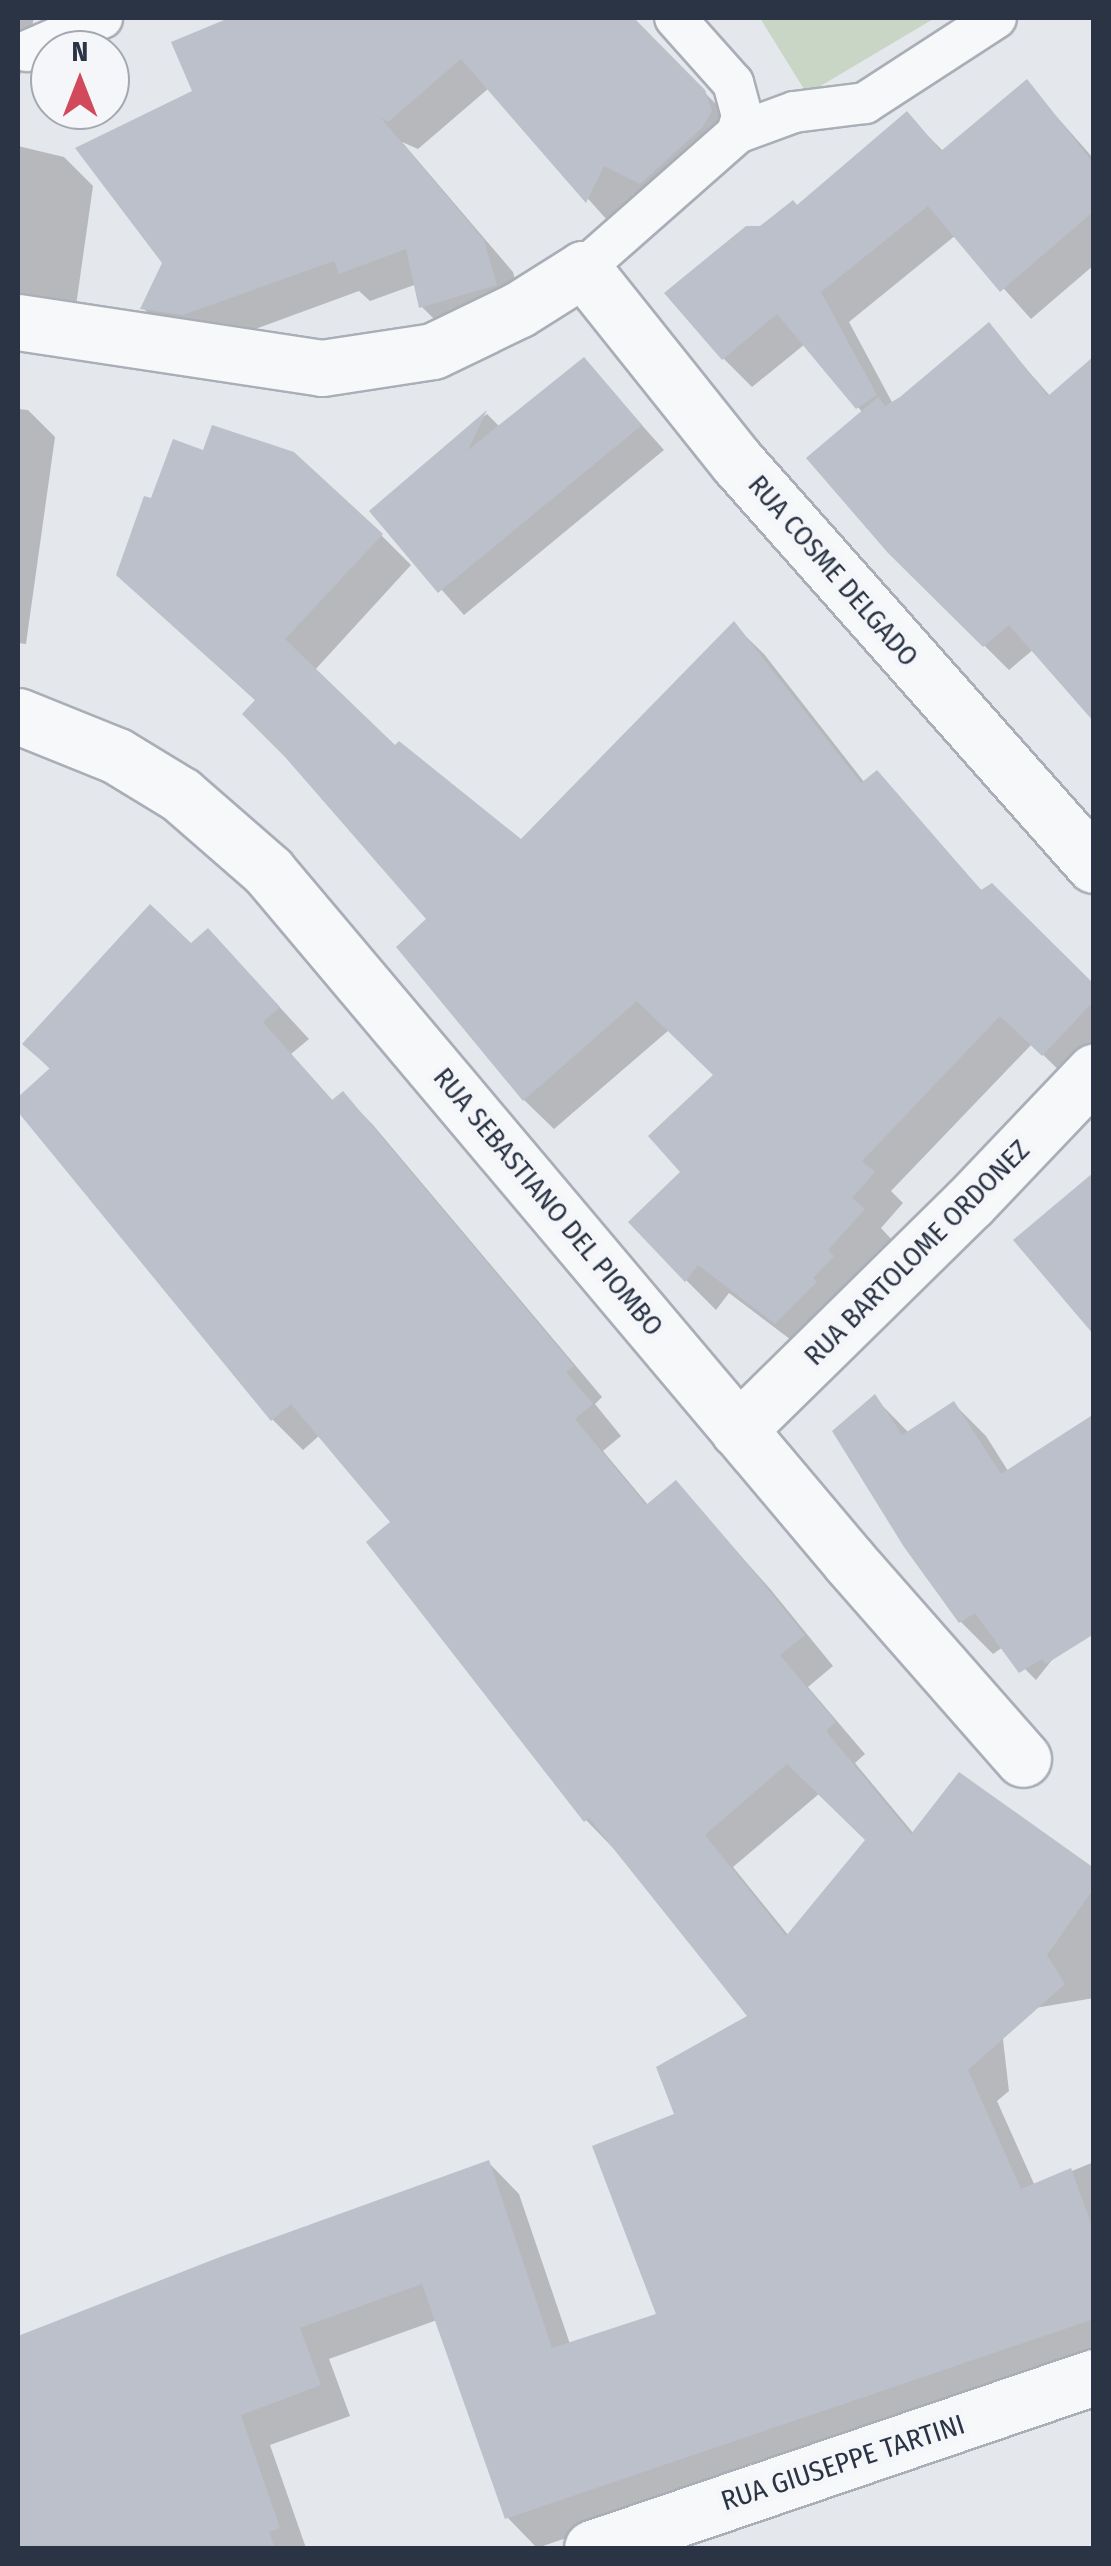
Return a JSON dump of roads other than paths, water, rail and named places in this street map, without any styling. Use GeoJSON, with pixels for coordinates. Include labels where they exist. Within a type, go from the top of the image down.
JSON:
{"type":"FeatureCollection","features":[{"type":"Feature","properties":{"kind":"street"},"geometry":{"type":"LineString","coordinates":[[18,322],[280,364],[358,364],[433,351],[474,334],[583,269]]}},
{"type":"Feature","properties":{"kind":"street","name":"RUA COSME DELGADO"},"geometry":{"type":"LineString","coordinates":[[583,269],[738,463],[1094,865]]}},
{"type":"Feature","properties":{"kind":"street","name":"RUA SEBASTIANO DEL PIOMBO"},"geometry":{"type":"LineString","coordinates":[[18,716],[117,756],[181,795],[268,871],[738,1430],[1023,1758]]}},
{"type":"Feature","properties":{"kind":"street","name":"RUA BARTOLOME ORDONEZ"},"geometry":{"type":"LineString","coordinates":[[738,1430],[981,1191],[1094,1072]]}},
{"type":"Feature","properties":{"kind":"street","name":"RUA GIUSEPPE TARTINI"},"geometry":{"type":"LineString","coordinates":[[592,2548],[1094,2377]]}},
{"type":"Feature","properties":{"kind":"lane"},"geometry":{"type":"LineString","coordinates":[[27,51],[102,18]]}},
{"type":"Feature","properties":{"kind":"lane"},"geometry":{"type":"LineString","coordinates":[[675,18],[733,83],[742,116],[737,133]]}},
{"type":"Feature","properties":{"kind":"lane"},"geometry":{"type":"LineString","coordinates":[[583,269],[737,133],[794,112],[865,103],[996,18]]}}]}
